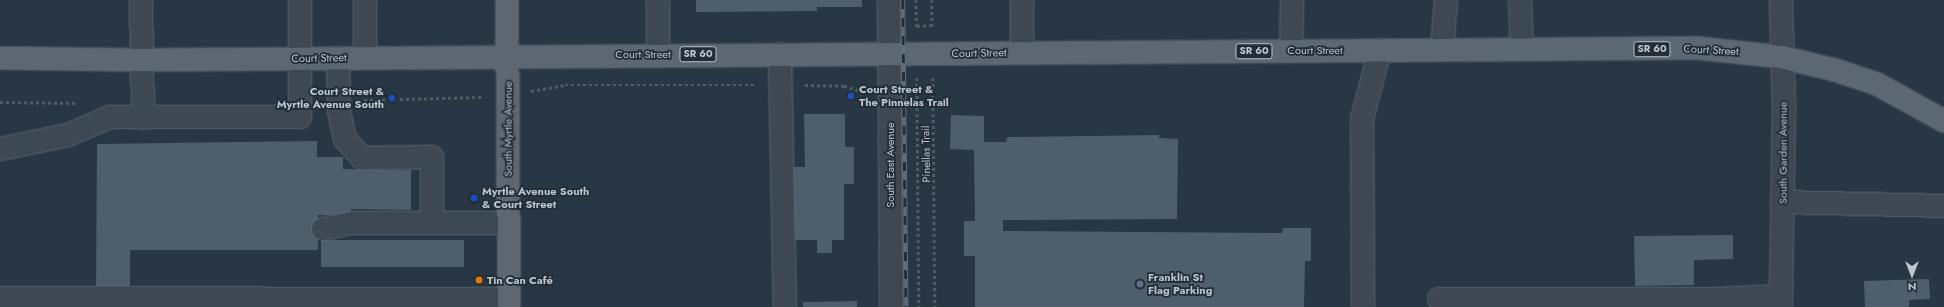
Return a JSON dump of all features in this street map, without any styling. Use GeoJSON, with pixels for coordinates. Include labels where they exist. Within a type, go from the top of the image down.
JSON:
{"type":"FeatureCollection","features":[{"type":"Feature","properties":{"kind":"main road","name":"South Myrtle Avenue"},"geometry":{"type":"LineString","coordinates":[[507,0],[509,303]]}},
{"type":"Feature","properties":{"kind":"main road","name":"Court Street"},"geometry":{"type":"LineString","coordinates":[[0,58],[142,60],[658,54],[925,54],[1022,52],[1697,48],[1781,57],[1835,70],[1877,84],[1944,121]]}},
{"type":"Feature","properties":{"kind":"street"},"geometry":{"type":"LineString","coordinates":[[142,0],[143,118]]}},
{"type":"Feature","properties":{"kind":"street"},"geometry":{"type":"LineString","coordinates":[[0,149],[68,135],[110,117],[300,117],[300,0]]}},
{"type":"Feature","properties":{"kind":"street"},"geometry":{"type":"LineString","coordinates":[[365,0],[365,58]]}},
{"type":"Feature","properties":{"kind":"street"},"geometry":{"type":"LineString","coordinates":[[658,0],[658,54]]}},
{"type":"Feature","properties":{"kind":"street","name":"South East Avenue"},"geometry":{"type":"LineString","coordinates":[[889,0],[892,307]]}},
{"type":"Feature","properties":{"kind":"street"},"geometry":{"type":"LineString","coordinates":[[1022,0],[1022,52]]}},
{"type":"Feature","properties":{"kind":"street"},"geometry":{"type":"LineString","coordinates":[[1291,50],[1292,0]]}},
{"type":"Feature","properties":{"kind":"street"},"geometry":{"type":"LineString","coordinates":[[1442,49],[1446,0]]}},
{"type":"Feature","properties":{"kind":"street"},"geometry":{"type":"LineString","coordinates":[[1520,0],[1522,49]]}},
{"type":"Feature","properties":{"kind":"street","name":"South Garden Avenue"},"geometry":{"type":"LineString","coordinates":[[1781,0],[1781,302]]}},
{"type":"Feature","properties":{"kind":"street"},"geometry":{"type":"LineString","coordinates":[[1363,307],[1362,119],[1380,50]]}},
{"type":"Feature","properties":{"kind":"street"},"geometry":{"type":"LineString","coordinates":[[780,54],[785,307]]}},
{"type":"Feature","properties":{"kind":"street"},"geometry":{"type":"LineString","coordinates":[[338,58],[339,100],[346,139],[362,158],[432,157],[432,223]]}},
{"type":"Feature","properties":{"kind":"street"},"geometry":{"type":"LineString","coordinates":[[1782,202],[1944,206]]}},
{"type":"Feature","properties":{"kind":"street"},"geometry":{"type":"LineString","coordinates":[[323,229],[351,223],[509,223]]}},
{"type":"Feature","properties":{"kind":"street"},"geometry":{"type":"LineString","coordinates":[[0,298],[88,303],[509,303]]}},
{"type":"Feature","properties":{"kind":"street"},"geometry":{"type":"LineString","coordinates":[[1439,300],[1719,299],[1781,302]]}},
{"type":"Feature","properties":{"kind":"path","name":"Pinellas Trail"},"geometry":{"type":"LineString","coordinates":[[916,0],[925,54],[933,89],[935,307]]}},
{"type":"Feature","properties":{"kind":"path","name":"Pinellas Trail"},"geometry":{"type":"LineString","coordinates":[[919,307],[917,91],[925,54],[932,0]]}},
{"type":"Feature","properties":{"kind":"path"},"geometry":{"type":"LineString","coordinates":[[339,100],[508,95],[565,85],[781,84],[844,86],[865,92],[917,91],[933,89]]}},
{"type":"Feature","properties":{"kind":"path"},"geometry":{"type":"LineString","coordinates":[[0,102],[79,103]]}},
{"type":"Feature","properties":{"kind":"building"},"geometry":{"type":"Polygon","coordinates":[[[696,0],[862,0],[862,7],[817,7],[817,11],[696,12],[696,0]]]}},
{"type":"Feature","properties":{"kind":"building"},"geometry":{"type":"Polygon","coordinates":[[[804,114],[845,114],[845,147],[854,147],[854,184],[844,184],[844,240],[832,240],[832,253],[817,253],[817,240],[790,240],[789,167],[805,167],[804,114]]]}},
{"type":"Feature","properties":{"kind":"building"},"geometry":{"type":"Polygon","coordinates":[[[951,115],[984,116],[984,142],[1006,142],[1007,137],[1159,135],[1159,138],[1178,139],[1177,219],[1003,220],[1003,231],[1282,233],[1283,228],[1311,228],[1311,261],[1305,261],[1304,307],[975,307],[975,256],[964,256],[964,221],[975,221],[974,150],[950,149],[951,115]]]}},
{"type":"Feature","properties":{"kind":"building"},"geometry":{"type":"Polygon","coordinates":[[[317,141],[317,157],[343,157],[343,169],[411,170],[411,210],[351,209],[351,216],[318,215],[318,250],[130,250],[130,286],[96,286],[97,144],[317,141]]]}},
{"type":"Feature","properties":{"kind":"building"},"geometry":{"type":"Polygon","coordinates":[[[1733,235],[1733,259],[1694,260],[1694,285],[1635,286],[1634,236],[1733,235]]]}},
{"type":"Feature","properties":{"kind":"building"},"geometry":{"type":"Polygon","coordinates":[[[321,240],[464,240],[464,267],[321,267],[321,240]]]}},
{"type":"Feature","properties":{"kind":"building"},"geometry":{"type":"Polygon","coordinates":[[[1929,279],[1930,299],[1909,300],[1909,307],[1865,307],[1864,281],[1929,279]]]}},
{"type":"Feature","properties":{"kind":"building"},"geometry":{"type":"Polygon","coordinates":[[[857,301],[857,307],[803,307],[803,302],[857,301]]]}},
{"type":"Feature","properties":{"kind":"railway"},"geometry":{"type":"LineString","coordinates":[[903,0],[906,307]]}},
{"type":"Feature","properties":{"kind":"place","name":"Court Street & The Pinnelas Trail"},"geometry":{"type":"Point","coordinates":[851,96]}},
{"type":"Feature","properties":{"kind":"place","name":"Court Street & Myrtle Avenue South"},"geometry":{"type":"Point","coordinates":[392,98]}},
{"type":"Feature","properties":{"kind":"place","name":"Myrtle Avenue South & Court Street"},"geometry":{"type":"Point","coordinates":[474,198]}},
{"type":"Feature","properties":{"kind":"place","name":"Tin Can Café"},"geometry":{"type":"Point","coordinates":[479,280]}},
{"type":"Feature","properties":{"kind":"place","name":"Franklin St Flag Parking"},"geometry":{"type":"Point","coordinates":[1140,284]}}]}
